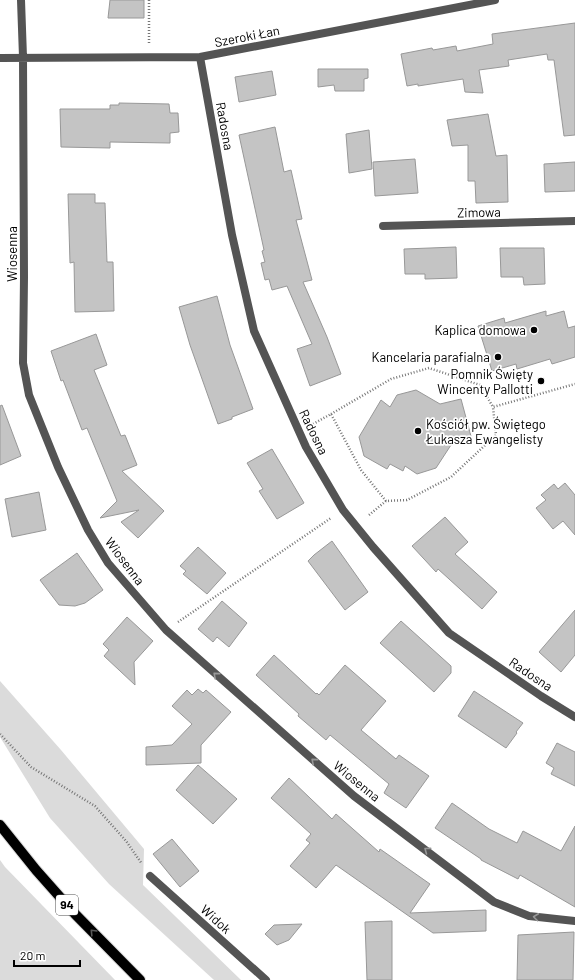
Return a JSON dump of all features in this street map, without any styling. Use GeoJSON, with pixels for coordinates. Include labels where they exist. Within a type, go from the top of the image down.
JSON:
{"type":"FeatureCollection","features":[{"type":"Feature","properties":{"kind":"main road","name":"94"},"geometry":{"type":"LineString","coordinates":[[0,825],[36,870],[75,914],[140,980]]}},
{"type":"Feature","properties":{"kind":"street","name":"Wiosenna"},"geometry":{"type":"LineString","coordinates":[[21,0],[24,57],[23,362],[30,395],[58,467],[88,530],[108,563],[166,630],[354,796],[494,902],[529,916],[575,921]]}},
{"type":"Feature","properties":{"kind":"street","name":"Szeroki Łan"},"geometry":{"type":"LineString","coordinates":[[0,58],[200,57],[495,0]]}},
{"type":"Feature","properties":{"kind":"street","name":"Radosna"},"geometry":{"type":"LineString","coordinates":[[200,57],[232,235],[254,331],[306,447],[343,510],[373,547],[449,633],[541,696],[575,717]]}},
{"type":"Feature","properties":{"kind":"street","name":"Zimowa"},"geometry":{"type":"LineString","coordinates":[[383,226],[575,221]]}},
{"type":"Feature","properties":{"kind":"street","name":"Widok"},"geometry":{"type":"LineString","coordinates":[[150,876],[266,980]]}},
{"type":"Feature","properties":{"kind":"path"},"geometry":{"type":"LineString","coordinates":[[149,0],[149,58]]}},
{"type":"Feature","properties":{"kind":"path"},"geometry":{"type":"LineString","coordinates":[[312,425],[391,379],[429,368],[480,385],[493,408],[496,435],[451,477],[407,500],[386,501],[369,515]]}},
{"type":"Feature","properties":{"kind":"path"},"geometry":{"type":"LineString","coordinates":[[493,408],[575,384]]}},
{"type":"Feature","properties":{"kind":"path"},"geometry":{"type":"LineString","coordinates":[[331,414],[361,470],[386,501]]}},
{"type":"Feature","properties":{"kind":"path"},"geometry":{"type":"LineString","coordinates":[[166,630],[343,510]]}},
{"type":"Feature","properties":{"kind":"path"},"geometry":{"type":"LineString","coordinates":[[0,734],[31,767],[95,806],[126,841],[150,876]]}},
{"type":"Feature","properties":{"kind":"shaded area"},"geometry":{"type":"Polygon","coordinates":[[[0,681],[61,750],[144,849],[143,885],[241,980],[214,980],[109,884],[50,818],[0,737],[0,681]]]}},
{"type":"Feature","properties":{"kind":"shaded area"},"geometry":{"type":"Polygon","coordinates":[[[0,860],[5,867],[115,980],[0,980],[0,860]]]}},
{"type":"Feature","properties":{"kind":"building"},"geometry":{"type":"Polygon","coordinates":[[[110,0],[144,0],[144,18],[108,18],[110,0]]]}},
{"type":"Feature","properties":{"kind":"building"},"geometry":{"type":"Polygon","coordinates":[[[575,23],[575,135],[564,136],[554,60],[548,60],[547,54],[508,60],[509,66],[479,70],[483,93],[465,92],[463,79],[418,86],[418,84],[407,86],[401,54],[432,48],[433,50],[456,46],[457,51],[493,44],[492,34],[575,23]]]}},
{"type":"Feature","properties":{"kind":"building"},"geometry":{"type":"Polygon","coordinates":[[[318,69],[368,69],[368,78],[364,79],[364,91],[335,91],[334,85],[318,87],[318,69]]]}},
{"type":"Feature","properties":{"kind":"building"},"geometry":{"type":"Polygon","coordinates":[[[272,71],[276,95],[239,102],[235,77],[272,71]]]}},
{"type":"Feature","properties":{"kind":"building"},"geometry":{"type":"Polygon","coordinates":[[[119,103],[169,104],[170,113],[178,113],[179,132],[170,133],[170,143],[110,142],[110,148],[61,147],[60,109],[110,109],[110,105],[119,105],[119,103]]]}},
{"type":"Feature","properties":{"kind":"building"},"geometry":{"type":"Polygon","coordinates":[[[488,114],[496,156],[507,155],[508,202],[476,203],[475,181],[468,181],[468,145],[452,146],[447,120],[488,114]]]}},
{"type":"Feature","properties":{"kind":"building"},"geometry":{"type":"Polygon","coordinates":[[[275,127],[284,172],[291,170],[302,219],[296,220],[312,280],[303,282],[341,374],[310,386],[297,349],[312,344],[287,286],[272,290],[269,279],[265,280],[261,263],[265,262],[262,251],[264,250],[239,135],[275,127]]]}},
{"type":"Feature","properties":{"kind":"building"},"geometry":{"type":"Polygon","coordinates":[[[369,130],[372,169],[349,173],[346,134],[369,130]]]}},
{"type":"Feature","properties":{"kind":"building"},"geometry":{"type":"Polygon","coordinates":[[[415,159],[418,193],[375,196],[373,162],[415,159]]]}},
{"type":"Feature","properties":{"kind":"building"},"geometry":{"type":"Polygon","coordinates":[[[575,162],[575,191],[545,192],[544,164],[575,162]]]}},
{"type":"Feature","properties":{"kind":"building"},"geometry":{"type":"Polygon","coordinates":[[[68,194],[95,194],[95,203],[105,203],[107,262],[113,262],[114,311],[75,312],[74,262],[70,263],[68,194]]]}},
{"type":"Feature","properties":{"kind":"building"},"geometry":{"type":"Polygon","coordinates":[[[456,247],[457,278],[425,279],[425,274],[405,274],[404,249],[456,247]]]}},
{"type":"Feature","properties":{"kind":"building"},"geometry":{"type":"Polygon","coordinates":[[[500,248],[544,248],[545,284],[524,285],[523,277],[501,277],[500,248]]]}},
{"type":"Feature","properties":{"kind":"building"},"geometry":{"type":"Polygon","coordinates":[[[217,296],[230,345],[253,409],[218,424],[190,345],[179,307],[217,296]]]}},
{"type":"Feature","properties":{"kind":"building"},"geometry":{"type":"Polygon","coordinates":[[[546,311],[546,316],[564,311],[568,328],[575,326],[575,357],[552,364],[550,359],[517,369],[516,364],[492,371],[478,326],[504,318],[505,323],[546,311]]]}},
{"type":"Feature","properties":{"kind":"building"},"geometry":{"type":"Polygon","coordinates":[[[96,334],[107,365],[94,370],[121,436],[125,435],[137,465],[122,471],[164,511],[138,538],[121,522],[139,510],[100,518],[117,501],[87,428],[82,430],[63,380],[61,381],[51,351],[96,334]]]}},
{"type":"Feature","properties":{"kind":"building","name":"Kościół pw. Świętego Łukasza Ewangelisty"},"geometry":{"type":"Polygon","coordinates":[[[416,390],[440,404],[461,399],[472,440],[451,445],[436,468],[417,474],[405,466],[403,471],[390,464],[387,469],[364,456],[359,437],[381,400],[390,407],[397,395],[416,390]]]}},
{"type":"Feature","properties":{"kind":"building"},"geometry":{"type":"Polygon","coordinates":[[[2,405],[21,456],[0,465],[0,406],[2,405]]]}},
{"type":"Feature","properties":{"kind":"building"},"geometry":{"type":"Polygon","coordinates":[[[272,449],[304,503],[277,519],[259,491],[263,489],[247,463],[272,449]]]}},
{"type":"Feature","properties":{"kind":"building"},"geometry":{"type":"Polygon","coordinates":[[[565,483],[575,495],[575,535],[563,521],[553,529],[536,508],[546,500],[541,495],[554,484],[558,489],[565,483]]]}},
{"type":"Feature","properties":{"kind":"building"},"geometry":{"type":"Polygon","coordinates":[[[39,492],[46,530],[12,537],[5,499],[39,492]]]}},
{"type":"Feature","properties":{"kind":"building"},"geometry":{"type":"Polygon","coordinates":[[[445,517],[468,542],[455,554],[497,592],[482,609],[438,569],[436,572],[412,546],[445,517]]]}},
{"type":"Feature","properties":{"kind":"building"},"geometry":{"type":"Polygon","coordinates":[[[332,541],[368,592],[345,610],[308,561],[332,541]]]}},
{"type":"Feature","properties":{"kind":"building"},"geometry":{"type":"Polygon","coordinates":[[[198,547],[226,573],[207,594],[183,574],[186,571],[180,566],[198,547]]]}},
{"type":"Feature","properties":{"kind":"building"},"geometry":{"type":"Polygon","coordinates":[[[77,553],[103,590],[85,603],[75,606],[59,605],[40,580],[77,553]]]}},
{"type":"Feature","properties":{"kind":"building"},"geometry":{"type":"Polygon","coordinates":[[[222,601],[247,623],[229,647],[217,637],[213,642],[198,629],[222,601]]]}},
{"type":"Feature","properties":{"kind":"building"},"geometry":{"type":"Polygon","coordinates":[[[575,610],[575,655],[561,672],[539,652],[575,610]]]}},
{"type":"Feature","properties":{"kind":"building"},"geometry":{"type":"Polygon","coordinates":[[[127,617],[153,641],[134,662],[135,685],[104,656],[109,650],[103,644],[127,617]]]}},
{"type":"Feature","properties":{"kind":"building"},"geometry":{"type":"Polygon","coordinates":[[[401,621],[451,666],[451,673],[434,692],[380,643],[401,621]]]}},
{"type":"Feature","properties":{"kind":"building"},"geometry":{"type":"Polygon","coordinates":[[[274,655],[316,694],[317,693],[319,695],[345,665],[386,701],[361,730],[396,759],[399,755],[429,776],[406,808],[384,793],[389,784],[330,735],[326,740],[298,716],[299,714],[256,675],[274,655]]]}},
{"type":"Feature","properties":{"kind":"building"},"geometry":{"type":"Polygon","coordinates":[[[198,689],[203,693],[206,690],[231,712],[201,745],[201,763],[146,765],[146,747],[172,745],[192,724],[172,706],[187,690],[192,695],[198,689]]]}},
{"type":"Feature","properties":{"kind":"building"},"geometry":{"type":"Polygon","coordinates":[[[474,691],[523,723],[506,748],[458,716],[474,691]]]}},
{"type":"Feature","properties":{"kind":"building"},"geometry":{"type":"Polygon","coordinates":[[[557,743],[575,752],[575,786],[551,774],[554,768],[546,763],[557,743]]]}},
{"type":"Feature","properties":{"kind":"building"},"geometry":{"type":"Polygon","coordinates":[[[198,765],[237,799],[213,824],[176,790],[198,765]]]}},
{"type":"Feature","properties":{"kind":"building"},"geometry":{"type":"Polygon","coordinates":[[[289,778],[332,819],[336,814],[379,852],[380,849],[430,884],[410,913],[486,910],[486,931],[433,933],[336,865],[316,888],[290,866],[310,843],[306,840],[311,834],[271,798],[289,778]]]}},
{"type":"Feature","properties":{"kind":"building"},"geometry":{"type":"Polygon","coordinates":[[[452,803],[489,829],[517,843],[523,831],[561,851],[575,826],[575,907],[520,875],[518,879],[481,860],[435,828],[452,803]]]}},
{"type":"Feature","properties":{"kind":"building"},"geometry":{"type":"Polygon","coordinates":[[[172,839],[199,871],[180,887],[153,854],[172,839]]]}},
{"type":"Feature","properties":{"kind":"building"},"geometry":{"type":"Polygon","coordinates":[[[392,921],[392,980],[367,980],[365,922],[392,921]]]}},
{"type":"Feature","properties":{"kind":"building"},"geometry":{"type":"Polygon","coordinates":[[[302,924],[289,940],[277,945],[265,934],[274,925],[302,924]]]}},
{"type":"Feature","properties":{"kind":"building"},"geometry":{"type":"Polygon","coordinates":[[[574,932],[573,980],[517,980],[518,935],[574,932]]]}},
{"type":"Feature","properties":{"kind":"place","name":"Kaplica domowa"},"geometry":{"type":"Point","coordinates":[534,330]}},
{"type":"Feature","properties":{"kind":"place","name":"Kancelaria parafialna"},"geometry":{"type":"Point","coordinates":[498,357]}},
{"type":"Feature","properties":{"kind":"place","name":"Pomnik Święty Wincenty Pallotti"},"geometry":{"type":"Point","coordinates":[541,381]}},
{"type":"Feature","properties":{"kind":"place","name":"Kościół pw. Świętego Łukasza Ewangelisty"},"geometry":{"type":"Point","coordinates":[418,431]}}]}
